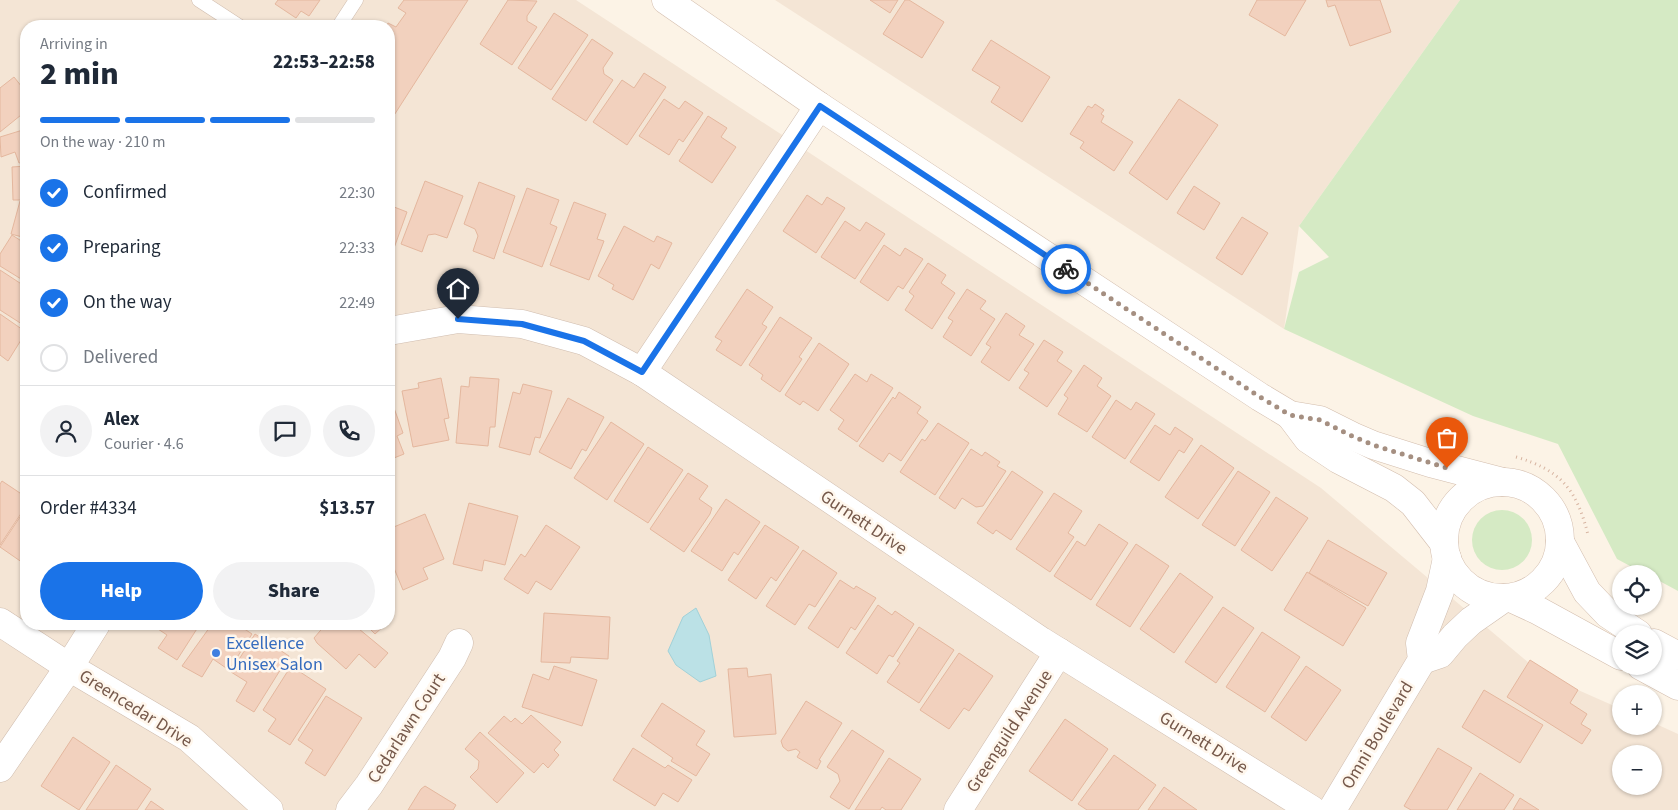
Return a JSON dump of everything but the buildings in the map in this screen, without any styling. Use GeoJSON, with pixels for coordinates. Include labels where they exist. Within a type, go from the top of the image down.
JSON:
{"type":"FeatureCollection","features":[{"type":"Feature","properties":{"kind":"street"},"geometry":{"type":"LineString","coordinates":[[666,0],[820,106],[1290,415],[1320,420],[1373,445],[1430,463],[1512,483],[1529,489],[1544,500],[1550,507],[1558,524],[1560,542],[1556,562],[1546,579],[1530,591],[1507,598],[1470,621],[1440,654],[1422,660]]}},
{"type":"Feature","properties":{"kind":"street"},"geometry":{"type":"LineString","coordinates":[[642,372],[820,106]]}},
{"type":"Feature","properties":{"kind":"street","name":"Gurnett Drive"},"geometry":{"type":"LineString","coordinates":[[395,329],[458,319],[522,324],[584,341],[642,372],[1059,652],[1312,810]]}},
{"type":"Feature","properties":{"kind":"street"},"geometry":{"type":"LineString","coordinates":[[1290,415],[1308,439],[1338,459],[1394,488],[1413,503],[1446,551],[1452,568],[1458,577],[1474,590],[1493,597],[1507,598],[1537,610],[1612,651]]}},
{"type":"Feature","properties":{"kind":"street"},"geometry":{"type":"LineString","coordinates":[[1446,551],[1445,534],[1450,516],[1460,500],[1484,485],[1503,482]]}},
{"type":"Feature","properties":{"kind":"street"},"geometry":{"type":"LineString","coordinates":[[1560,542],[1587,592],[1608,614],[1624,625]]}},
{"type":"Feature","properties":{"kind":"street","name":"Omni Boulevard"},"geometry":{"type":"LineString","coordinates":[[1332,810],[1422,660],[1420,643],[1440,591],[1446,551]]}},
{"type":"Feature","properties":{"kind":"street","name":"Greencedar Drive"},"geometry":{"type":"LineString","coordinates":[[0,622],[69,667],[188,738],[269,810]]}},
{"type":"Feature","properties":{"kind":"street"},"geometry":{"type":"LineString","coordinates":[[0,768],[92,630]]}},
{"type":"Feature","properties":{"kind":"street","name":"Cedarlawn Court"},"geometry":{"type":"LineString","coordinates":[[350,810],[369,785],[447,666],[459,643]]}},
{"type":"Feature","properties":{"kind":"street"},"geometry":{"type":"LineString","coordinates":[[1662,647],[1678,656]]}},
{"type":"Feature","properties":{"kind":"street","name":"Greenguild Avenue"},"geometry":{"type":"LineString","coordinates":[[958,810],[1059,652]]}},
{"type":"Feature","properties":{"kind":"street"},"geometry":{"type":"LineString","coordinates":[[1658,675],[1678,686]]}},
{"type":"Feature","properties":{"kind":"lane"},"geometry":{"type":"LineString","coordinates":[[198,0],[229,20]]}},
{"type":"Feature","properties":{"kind":"lane"},"geometry":{"type":"LineString","coordinates":[[343,20],[356,0]]}},
{"type":"Feature","properties":{"kind":"shaded area"},"geometry":{"type":"Polygon","coordinates":[[[0,0],[576,0],[1321,488],[1542,674],[1612,705],[1612,735],[1662,735],[1662,727],[1678,734],[1678,810],[0,810],[0,0]]]}},
{"type":"Feature","properties":{"kind":"shaded area"},"geometry":{"type":"Polygon","coordinates":[[[775,0],[1460,0],[1299,226],[1284,329],[775,0]]]}},
{"type":"Feature","properties":{"kind":"green space"},"geometry":{"type":"Polygon","coordinates":[[[1460,0],[1678,0],[1678,591],[1662,582],[1662,565],[1628,565],[1617,559],[1558,444],[1473,416],[1284,329],[1299,272],[1329,257],[1299,226],[1460,0]]]}},
{"type":"Feature","properties":{"kind":"green space"},"geometry":{"type":"Polygon","coordinates":[[[1502,510],[1519,515],[1527,523],[1532,540],[1527,557],[1519,565],[1502,570],[1485,565],[1477,557],[1472,540],[1477,523],[1485,515],[1502,510]]]}},
{"type":"Feature","properties":{"kind":"water"},"geometry":{"type":"Polygon","coordinates":[[[696,608],[709,635],[716,676],[700,682],[676,665],[668,651],[683,617],[696,608]]]}},
{"type":"Feature","properties":{"kind":"way so far"},"geometry":{"type":"LineString","coordinates":[[1066,269],[1290,415],[1320,420],[1373,445],[1447,468]]}},
{"type":"Feature","properties":{"kind":"place","name":"Excellence Unisex Salon"},"geometry":{"type":"Point","coordinates":[216,653]}},
{"type":"Feature","properties":{"kind":"route"},"geometry":{"type":"LineString","coordinates":[[458,319],[522,324],[584,341],[642,372],[820,106],[1066,269]]}}]}
